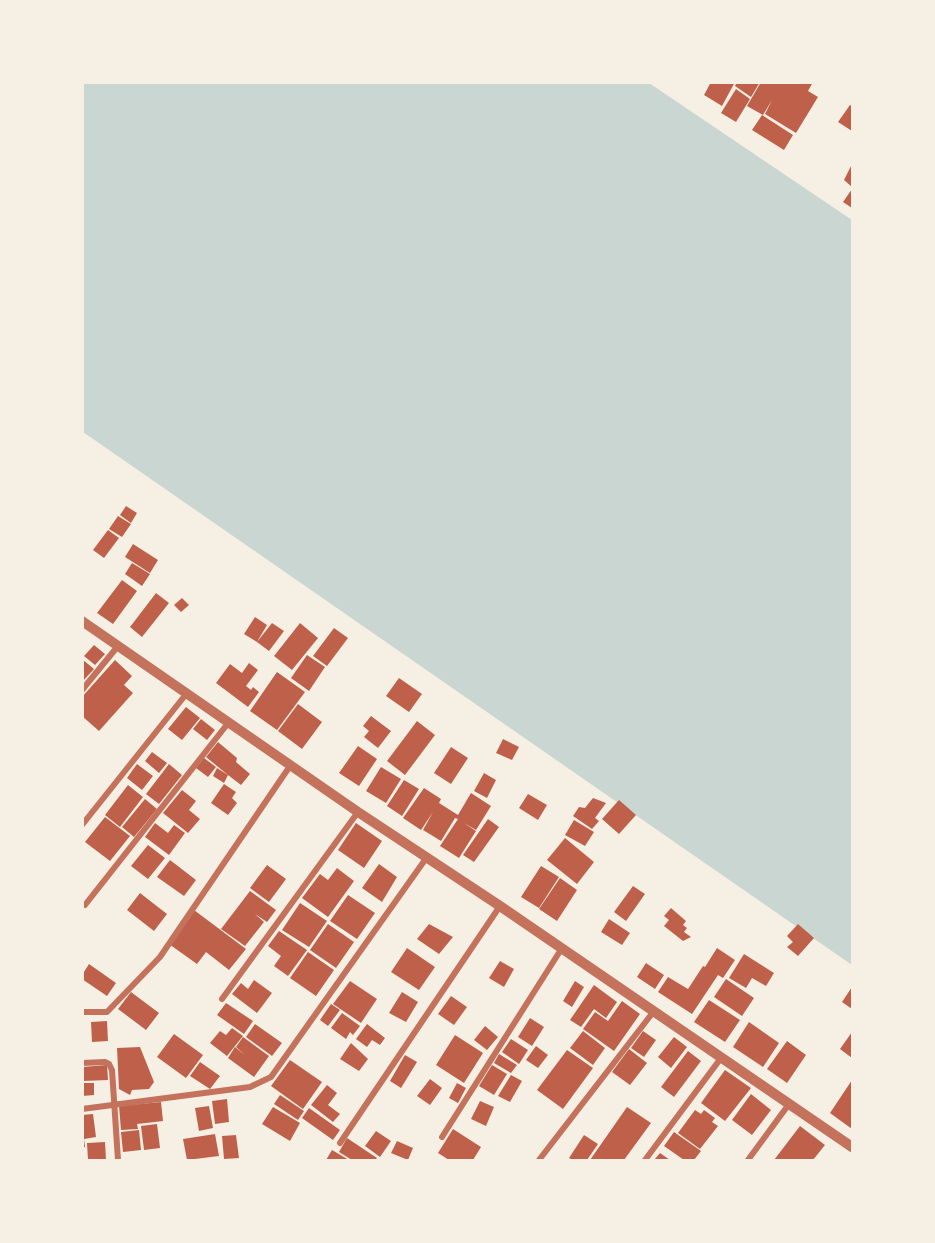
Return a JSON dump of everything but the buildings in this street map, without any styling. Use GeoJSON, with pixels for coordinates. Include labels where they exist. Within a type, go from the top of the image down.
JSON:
{"type":"FeatureCollection","features":[{"type":"Feature","properties":{"kind":"street"},"geometry":{"type":"LineString","coordinates":[[82,621],[358,812],[427,856],[852,1147]]}},
{"type":"Feature","properties":{"kind":"street"},"geometry":{"type":"LineString","coordinates":[[82,690],[118,646]]}},
{"type":"Feature","properties":{"kind":"street"},"geometry":{"type":"LineString","coordinates":[[82,825],[188,693]]}},
{"type":"Feature","properties":{"kind":"street"},"geometry":{"type":"LineString","coordinates":[[85,905],[229,722]]}},
{"type":"Feature","properties":{"kind":"street"},"geometry":{"type":"LineString","coordinates":[[82,1012],[107,1012],[160,957],[291,766]]}},
{"type":"Feature","properties":{"kind":"street"},"geometry":{"type":"LineString","coordinates":[[222,999],[358,812]]}},
{"type":"Feature","properties":{"kind":"street"},"geometry":{"type":"LineString","coordinates":[[82,1109],[250,1088],[271,1077],[427,856]]}},
{"type":"Feature","properties":{"kind":"street"},"geometry":{"type":"LineString","coordinates":[[339,1143],[500,906]]}},
{"type":"Feature","properties":{"kind":"street"},"geometry":{"type":"LineString","coordinates":[[442,1137],[562,948]]}},
{"type":"Feature","properties":{"kind":"street"},"geometry":{"type":"LineString","coordinates":[[539,1161],[654,1011]]}},
{"type":"Feature","properties":{"kind":"street"},"geometry":{"type":"LineString","coordinates":[[645,1161],[721,1058]]}},
{"type":"Feature","properties":{"kind":"street"},"geometry":{"type":"LineString","coordinates":[[82,1063],[105,1062],[110,1064],[118,1161]]}},
{"type":"Feature","properties":{"kind":"street"},"geometry":{"type":"LineString","coordinates":[[748,1161],[789,1104]]}},
{"type":"Feature","properties":{"kind":"shaded area"},"geometry":{"type":"Polygon","coordinates":[[[83,83],[649,83],[852,220],[852,965],[83,432],[83,83]]]}}]}
